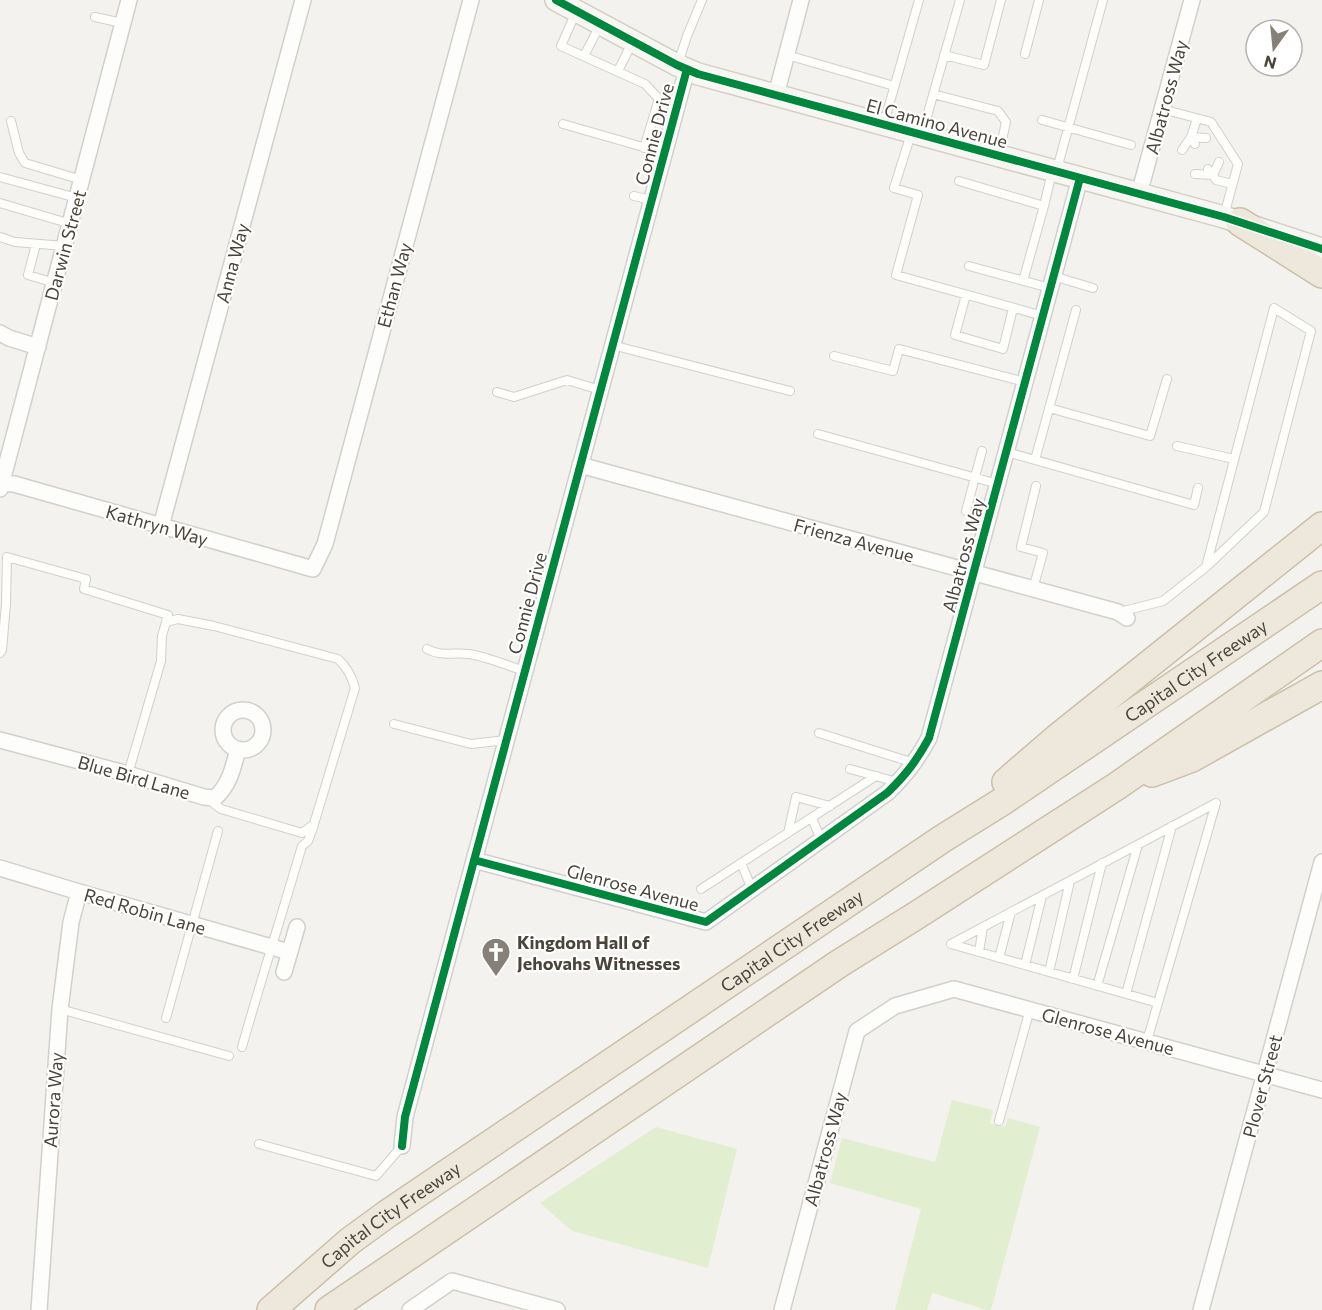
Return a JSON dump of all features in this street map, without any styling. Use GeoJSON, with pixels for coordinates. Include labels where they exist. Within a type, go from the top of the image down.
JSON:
{"type":"FeatureCollection","features":[{"type":"Feature","properties":{"kind":"highway"},"geometry":{"type":"LineString","coordinates":[[1232,219],[1322,274]]}},
{"type":"Feature","properties":{"kind":"highway"},"geometry":{"type":"LineString","coordinates":[[942,839],[1057,738],[1322,526]]}},
{"type":"Feature","properties":{"kind":"highway","name":"Capital City Freeway"},"geometry":{"type":"LineString","coordinates":[[271,1310],[350,1241],[396,1208],[1322,585]]}},
{"type":"Feature","properties":{"kind":"highway"},"geometry":{"type":"LineString","coordinates":[[329,1310],[840,963],[1117,786],[1322,643]]}},
{"type":"Feature","properties":{"kind":"highway"},"geometry":{"type":"LineString","coordinates":[[1117,786],[1192,758],[1322,685]]}},
{"type":"Feature","properties":{"kind":"highway"},"geometry":{"type":"LineString","coordinates":[[255,1310],[350,1241]]}},
{"type":"Feature","properties":{"kind":"main road","name":"El Camino Avenue"},"geometry":{"type":"LineString","coordinates":[[556,0],[682,67],[776,95],[1232,219],[1322,249]]}},
{"type":"Feature","properties":{"kind":"street","name":"Darwin Street"},"geometry":{"type":"LineString","coordinates":[[0,485],[129,0]]}},
{"type":"Feature","properties":{"kind":"street","name":"Anna Way"},"geometry":{"type":"LineString","coordinates":[[161,526],[303,0]]}},
{"type":"Feature","properties":{"kind":"street","name":"Ethan Way"},"geometry":{"type":"LineString","coordinates":[[313,568],[325,544],[471,0]]}},
{"type":"Feature","properties":{"kind":"street"},"geometry":{"type":"LineString","coordinates":[[776,95],[801,0]]}},
{"type":"Feature","properties":{"kind":"street","name":"Albatross Way"},"geometry":{"type":"LineString","coordinates":[[1139,194],[1192,0]]}},
{"type":"Feature","properties":{"kind":"street","name":"Connie Drive"},"geometry":{"type":"LineString","coordinates":[[402,1146],[405,1117],[677,105],[682,67]]}},
{"type":"Feature","properties":{"kind":"street","name":"Albatross Way"},"geometry":{"type":"LineString","coordinates":[[772,874],[887,793],[914,763],[928,738],[1080,178]]}},
{"type":"Feature","properties":{"kind":"street"},"geometry":{"type":"LineString","coordinates":[[0,333],[38,347]]}},
{"type":"Feature","properties":{"kind":"street","name":"Frienza Avenue"},"geometry":{"type":"LineString","coordinates":[[580,465],[1123,615]]}},
{"type":"Feature","properties":{"kind":"street","name":"Kathryn Way"},"geometry":{"type":"LineString","coordinates":[[0,485],[14,484],[313,568]]}},
{"type":"Feature","properties":{"kind":"street","name":"Blue Bird Lane"},"geometry":{"type":"LineString","coordinates":[[0,740],[215,798],[224,789],[231,776],[238,749]]}},
{"type":"Feature","properties":{"kind":"street","name":"Glenrose Avenue"},"geometry":{"type":"LineString","coordinates":[[474,860],[706,922],[772,874]]}},
{"type":"Feature","properties":{"kind":"street","name":"Plover Street"},"geometry":{"type":"LineString","coordinates":[[1201,1310],[1322,862]]}},
{"type":"Feature","properties":{"kind":"street","name":"Red Robin Lane"},"geometry":{"type":"LineString","coordinates":[[0,868],[290,952]]}},
{"type":"Feature","properties":{"kind":"street","name":"Aurora Way"},"geometry":{"type":"LineString","coordinates":[[39,1310],[60,1009],[71,922],[79,892]]}},
{"type":"Feature","properties":{"kind":"street"},"geometry":{"type":"LineString","coordinates":[[284,972],[297,927]]}},
{"type":"Feature","properties":{"kind":"street","name":"Glenrose Avenue"},"geometry":{"type":"LineString","coordinates":[[895,1006],[954,989],[1322,1090]]}},
{"type":"Feature","properties":{"kind":"street","name":"Albatross Way"},"geometry":{"type":"LineString","coordinates":[[782,1310],[857,1030],[895,1006]]}},
{"type":"Feature","properties":{"kind":"street"},"geometry":{"type":"LineString","coordinates":[[410,1310],[452,1281],[558,1310]]}},
{"type":"Feature","properties":{"kind":"lane"},"geometry":{"type":"LineString","coordinates":[[682,67],[687,36],[702,0]]}},
{"type":"Feature","properties":{"kind":"lane"},"geometry":{"type":"LineString","coordinates":[[883,124],[919,0]]}},
{"type":"Feature","properties":{"kind":"lane"},"geometry":{"type":"LineString","coordinates":[[960,0],[933,94],[894,188],[918,195],[896,275],[1042,316]]}},
{"type":"Feature","properties":{"kind":"lane"},"geometry":{"type":"LineString","coordinates":[[944,56],[984,65],[1001,0]]}},
{"type":"Feature","properties":{"kind":"lane"},"geometry":{"type":"LineString","coordinates":[[1025,54],[1040,0]]}},
{"type":"Feature","properties":{"kind":"lane"},"geometry":{"type":"LineString","coordinates":[[1023,281],[1103,0]]}},
{"type":"Feature","properties":{"kind":"lane"},"geometry":{"type":"LineString","coordinates":[[576,11],[561,46],[645,84],[659,99],[677,105]]}},
{"type":"Feature","properties":{"kind":"lane"},"geometry":{"type":"LineString","coordinates":[[95,17],[123,23]]}},
{"type":"Feature","properties":{"kind":"lane"},"geometry":{"type":"LineString","coordinates":[[584,56],[600,24]]}},
{"type":"Feature","properties":{"kind":"lane"},"geometry":{"type":"LineString","coordinates":[[618,71],[633,41]]}},
{"type":"Feature","properties":{"kind":"lane"},"geometry":{"type":"LineString","coordinates":[[786,55],[894,87]]}},
{"type":"Feature","properties":{"kind":"lane"},"geometry":{"type":"LineString","coordinates":[[933,94],[998,111],[1006,122],[999,156]]}},
{"type":"Feature","properties":{"kind":"lane"},"geometry":{"type":"LineString","coordinates":[[644,148],[659,99]]}},
{"type":"Feature","properties":{"kind":"lane"},"geometry":{"type":"LineString","coordinates":[[1162,109],[1211,122],[1238,164],[1232,184],[1232,219]]}},
{"type":"Feature","properties":{"kind":"lane"},"geometry":{"type":"LineString","coordinates":[[1193,141],[1197,119]]}},
{"type":"Feature","properties":{"kind":"lane"},"geometry":{"type":"LineString","coordinates":[[1041,120],[1131,145]]}},
{"type":"Feature","properties":{"kind":"lane"},"geometry":{"type":"LineString","coordinates":[[11,122],[19,153],[25,163],[82,180]]}},
{"type":"Feature","properties":{"kind":"lane"},"geometry":{"type":"LineString","coordinates":[[563,124],[664,153]]}},
{"type":"Feature","properties":{"kind":"lane"},"geometry":{"type":"LineString","coordinates":[[1182,150],[1193,141],[1206,138]]}},
{"type":"Feature","properties":{"kind":"lane"},"geometry":{"type":"LineString","coordinates":[[1195,174],[1210,172],[1219,162]]}},
{"type":"Feature","properties":{"kind":"lane"},"geometry":{"type":"LineString","coordinates":[[1210,172],[1216,180],[1232,184]]}},
{"type":"Feature","properties":{"kind":"lane"},"geometry":{"type":"LineString","coordinates":[[0,177],[78,198]]}},
{"type":"Feature","properties":{"kind":"lane"},"geometry":{"type":"LineString","coordinates":[[959,182],[1044,206]]}},
{"type":"Feature","properties":{"kind":"lane"},"geometry":{"type":"LineString","coordinates":[[634,196],[651,200]]}},
{"type":"Feature","properties":{"kind":"lane"},"geometry":{"type":"LineString","coordinates":[[0,203],[70,224]]}},
{"type":"Feature","properties":{"kind":"lane"},"geometry":{"type":"LineString","coordinates":[[0,237],[15,242],[65,246]]}},
{"type":"Feature","properties":{"kind":"lane"},"geometry":{"type":"LineString","coordinates":[[36,244],[28,275],[55,283]]}},
{"type":"Feature","properties":{"kind":"lane"},"geometry":{"type":"LineString","coordinates":[[969,266],[1023,281],[1052,282],[1094,288]]}},
{"type":"Feature","properties":{"kind":"lane"},"geometry":{"type":"LineString","coordinates":[[966,295],[955,335],[1003,349],[1013,308]]}},
{"type":"Feature","properties":{"kind":"lane"},"geometry":{"type":"LineString","coordinates":[[1123,615],[1163,601],[1206,567],[1264,512],[1311,331],[1274,308],[1206,567]]}},
{"type":"Feature","properties":{"kind":"lane"},"geometry":{"type":"LineString","coordinates":[[1035,460],[1076,310]]}},
{"type":"Feature","properties":{"kind":"lane"},"geometry":{"type":"LineString","coordinates":[[612,345],[790,391]]}},
{"type":"Feature","properties":{"kind":"lane"},"geometry":{"type":"LineString","coordinates":[[834,356],[893,371],[899,349],[1025,382]]}},
{"type":"Feature","properties":{"kind":"lane"},"geometry":{"type":"LineString","coordinates":[[1049,408],[1150,436],[1167,379]]}},
{"type":"Feature","properties":{"kind":"lane"},"geometry":{"type":"LineString","coordinates":[[497,392],[514,397],[567,380],[600,390]]}},
{"type":"Feature","properties":{"kind":"lane"},"geometry":{"type":"LineString","coordinates":[[818,434],[998,484]]}},
{"type":"Feature","properties":{"kind":"lane"},"geometry":{"type":"LineString","coordinates":[[1177,446],[1234,459]]}},
{"type":"Feature","properties":{"kind":"lane"},"geometry":{"type":"LineString","coordinates":[[966,512],[982,451]]}},
{"type":"Feature","properties":{"kind":"lane"},"geometry":{"type":"LineString","coordinates":[[1006,452],[1194,505],[1197,488]]}},
{"type":"Feature","properties":{"kind":"lane"},"geometry":{"type":"LineString","coordinates":[[1033,589],[1043,553],[1021,547],[1036,486]]}},
{"type":"Feature","properties":{"kind":"lane"},"geometry":{"type":"LineString","coordinates":[[0,653],[6,604],[4,556],[86,579],[84,589],[168,615],[162,636],[161,661],[128,774]]}},
{"type":"Feature","properties":{"kind":"lane"},"geometry":{"type":"LineString","coordinates":[[166,622],[178,619],[214,626],[338,659],[352,679],[355,688],[314,824],[308,841],[302,846],[242,1047]]}},
{"type":"Feature","properties":{"kind":"lane"},"geometry":{"type":"LineString","coordinates":[[427,649],[441,654],[467,654],[524,671]]}},
{"type":"Feature","properties":{"kind":"lane"},"geometry":{"type":"LineString","coordinates":[[394,724],[471,744],[506,740]]}},
{"type":"Feature","properties":{"kind":"lane"},"geometry":{"type":"LineString","coordinates":[[819,733],[914,763]]}},
{"type":"Feature","properties":{"kind":"lane"},"geometry":{"type":"LineString","coordinates":[[850,769],[898,782]]}},
{"type":"Feature","properties":{"kind":"lane"},"geometry":{"type":"LineString","coordinates":[[701,889],[876,776]]}},
{"type":"Feature","properties":{"kind":"lane"},"geometry":{"type":"LineString","coordinates":[[204,796],[220,808],[302,833],[314,824]]}},
{"type":"Feature","properties":{"kind":"lane"},"geometry":{"type":"LineString","coordinates":[[788,833],[796,797],[830,806]]}},
{"type":"Feature","properties":{"kind":"lane"},"geometry":{"type":"LineString","coordinates":[[1147,1041],[1216,803],[951,944],[1158,1003]]}},
{"type":"Feature","properties":{"kind":"lane"},"geometry":{"type":"LineString","coordinates":[[812,818],[821,840]]}},
{"type":"Feature","properties":{"kind":"lane"},"geometry":{"type":"LineString","coordinates":[[1126,994],[1172,826]]}},
{"type":"Feature","properties":{"kind":"lane"},"geometry":{"type":"LineString","coordinates":[[166,1018],[218,831]]}},
{"type":"Feature","properties":{"kind":"lane"},"geometry":{"type":"LineString","coordinates":[[1097,986],[1138,845]]}},
{"type":"Feature","properties":{"kind":"lane"},"geometry":{"type":"LineString","coordinates":[[741,863],[752,889]]}},
{"type":"Feature","properties":{"kind":"lane"},"geometry":{"type":"LineString","coordinates":[[1073,979],[1102,863]]}},
{"type":"Feature","properties":{"kind":"lane"},"geometry":{"type":"LineString","coordinates":[[1049,972],[1070,881]]}},
{"type":"Feature","properties":{"kind":"lane"},"geometry":{"type":"LineString","coordinates":[[1025,965],[1042,896]]}},
{"type":"Feature","properties":{"kind":"lane"},"geometry":{"type":"LineString","coordinates":[[999,957],[1011,912]]}},
{"type":"Feature","properties":{"kind":"lane"},"geometry":{"type":"LineString","coordinates":[[979,952],[983,927]]}},
{"type":"Feature","properties":{"kind":"lane"},"geometry":{"type":"LineString","coordinates":[[60,1009],[228,1056]]}},
{"type":"Feature","properties":{"kind":"lane"},"geometry":{"type":"LineString","coordinates":[[999,1121],[1030,1009]]}},
{"type":"Feature","properties":{"kind":"lane"},"geometry":{"type":"LineString","coordinates":[[259,1144],[376,1176],[402,1146]]}},
{"type":"Feature","properties":{"kind":"green space"},"geometry":{"type":"Polygon","coordinates":[[[952,1100],[993,1110],[990,1123],[1005,1127],[1008,1118],[1040,1127],[991,1310],[932,1293],[927,1310],[895,1310],[921,1209],[830,1183],[842,1138],[935,1162],[952,1100]]]}},
{"type":"Feature","properties":{"kind":"green space"},"geometry":{"type":"Polygon","coordinates":[[[656,1127],[737,1149],[708,1268],[572,1231],[540,1203],[656,1127]]]}},
{"type":"Feature","properties":{"kind":"cycle path"},"geometry":{"type":"LineString","coordinates":[[556,0],[698,74],[1224,217],[1322,249]]}},
{"type":"Feature","properties":{"kind":"cycle path"},"geometry":{"type":"LineString","coordinates":[[402,1146],[405,1117],[687,69]]}},
{"type":"Feature","properties":{"kind":"cycle path"},"geometry":{"type":"LineString","coordinates":[[474,860],[706,922],[887,793],[900,780],[929,738],[1080,178]]}},
{"type":"Feature","properties":{"kind":"place","name":"Kingdom Hall of Jehovahs Witnesses"},"geometry":{"type":"Point","coordinates":[496,978]}}]}
